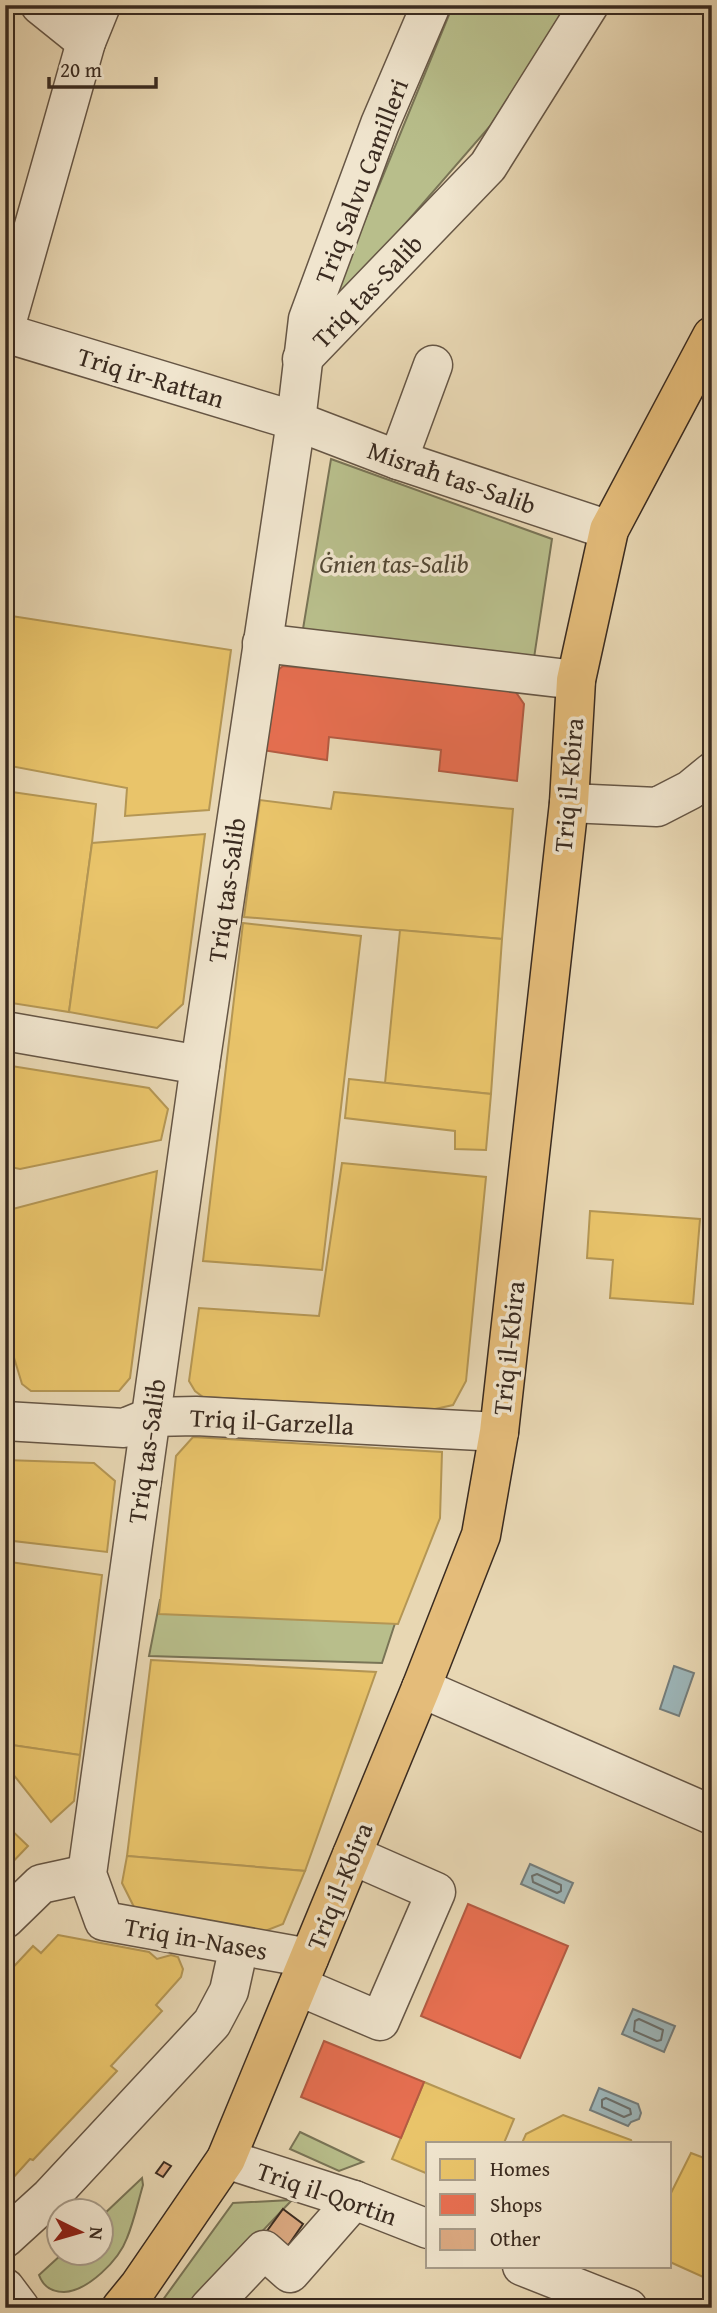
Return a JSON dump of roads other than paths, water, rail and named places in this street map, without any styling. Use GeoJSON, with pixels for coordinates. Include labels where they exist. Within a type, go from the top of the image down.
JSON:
{"type":"FeatureCollection","features":[{"type":"Feature","properties":{"kind":"main road","name":"Triq il-Kbira"},"geometry":{"type":"LineString","coordinates":[[121,2308],[226,2159],[421,1688],[481,1535],[499,1432],[569,803],[576,680],[609,530],[712,336]]}},
{"type":"Feature","properties":{"kind":"street"},"geometry":{"type":"LineString","coordinates":[[40,5],[86,42]]}},
{"type":"Feature","properties":{"kind":"street"},"geometry":{"type":"LineString","coordinates":[[5,328],[86,42],[101,5]]}},
{"type":"Feature","properties":{"kind":"street","name":"Triq Salvu Camilleri"},"geometry":{"type":"LineString","coordinates":[[302,359],[309,319],[346,215],[380,124],[431,5]]}},
{"type":"Feature","properties":{"kind":"street","name":"Triq tas-Salib"},"geometry":{"type":"LineString","coordinates":[[87,1874],[200,1065],[296,421],[302,359],[488,166],[589,5]]}},
{"type":"Feature","properties":{"kind":"street","name":"Triq ir-Rattan"},"geometry":{"type":"LineString","coordinates":[[5,333],[296,421]]}},
{"type":"Feature","properties":{"kind":"street"},"geometry":{"type":"LineString","coordinates":[[398,460],[433,365]]}},
{"type":"Feature","properties":{"kind":"street","name":"Misraħ tas-Salib"},"geometry":{"type":"LineString","coordinates":[[296,421],[398,460],[609,530]]}},
{"type":"Feature","properties":{"kind":"street"},"geometry":{"type":"LineString","coordinates":[[262,643],[576,680]]}},
{"type":"Feature","properties":{"kind":"street"},"geometry":{"type":"LineString","coordinates":[[569,803],[657,807],[690,790],[712,772]]}},
{"type":"Feature","properties":{"kind":"street"},"geometry":{"type":"LineString","coordinates":[[5,1031],[200,1065]]}},
{"type":"Feature","properties":{"kind":"street","name":"Triq il-Garzella"},"geometry":{"type":"LineString","coordinates":[[5,1421],[124,1428],[151,1417],[197,1416],[499,1432]]}},
{"type":"Feature","properties":{"kind":"street"},"geometry":{"type":"LineString","coordinates":[[421,1688],[712,1815]]}},
{"type":"Feature","properties":{"kind":"street","name":"Triq in-Nases"},"geometry":{"type":"LineString","coordinates":[[87,1874],[104,1921],[239,1946],[304,1972],[380,2021],[436,1892],[352,1855]]}},
{"type":"Feature","properties":{"kind":"street"},"geometry":{"type":"LineString","coordinates":[[5,1919],[41,1884],[87,1874]]}},
{"type":"Feature","properties":{"kind":"street"},"geometry":{"type":"LineString","coordinates":[[5,2238],[50,2197],[212,2023],[229,1991],[239,1946]]}},
{"type":"Feature","properties":{"kind":"street","name":"Triq il-Qortin"},"geometry":{"type":"LineString","coordinates":[[226,2159],[354,2200],[426,2228]]}},
{"type":"Feature","properties":{"kind":"street"},"geometry":{"type":"LineString","coordinates":[[209,2308],[264,2250],[290,2273],[354,2200]]}},
{"type":"Feature","properties":{"kind":"street"},"geometry":{"type":"LineString","coordinates":[[527,2268],[628,2308]]}},
{"type":"Feature","properties":{"kind":"street"},"geometry":{"type":"LineString","coordinates":[[5,2288],[20,2308]]}},
{"type":"Feature","properties":{"kind":"water"},"geometry":{"type":"Polygon","coordinates":[[[674,1666],[694,1673],[679,1716],[660,1709],[674,1666]]]}},
{"type":"Feature","properties":{"kind":"water"},"geometry":{"type":"Polygon","coordinates":[[[530,1864],[573,1883],[564,1903],[521,1884],[530,1864]]]}},
{"type":"Feature","properties":{"kind":"water"},"geometry":{"type":"Polygon","coordinates":[[[633,2009],[675,2026],[664,2052],[622,2034],[633,2009]]]}},
{"type":"Feature","properties":{"kind":"water"},"geometry":{"type":"Polygon","coordinates":[[[599,2088],[638,2104],[641,2113],[639,2119],[628,2126],[590,2110],[599,2088]]]}},
{"type":"Feature","properties":{"kind":"park label","name":"Ġnien tas-Salib"},"geometry":{"type":"Point","coordinates":[394,563]}}]}
